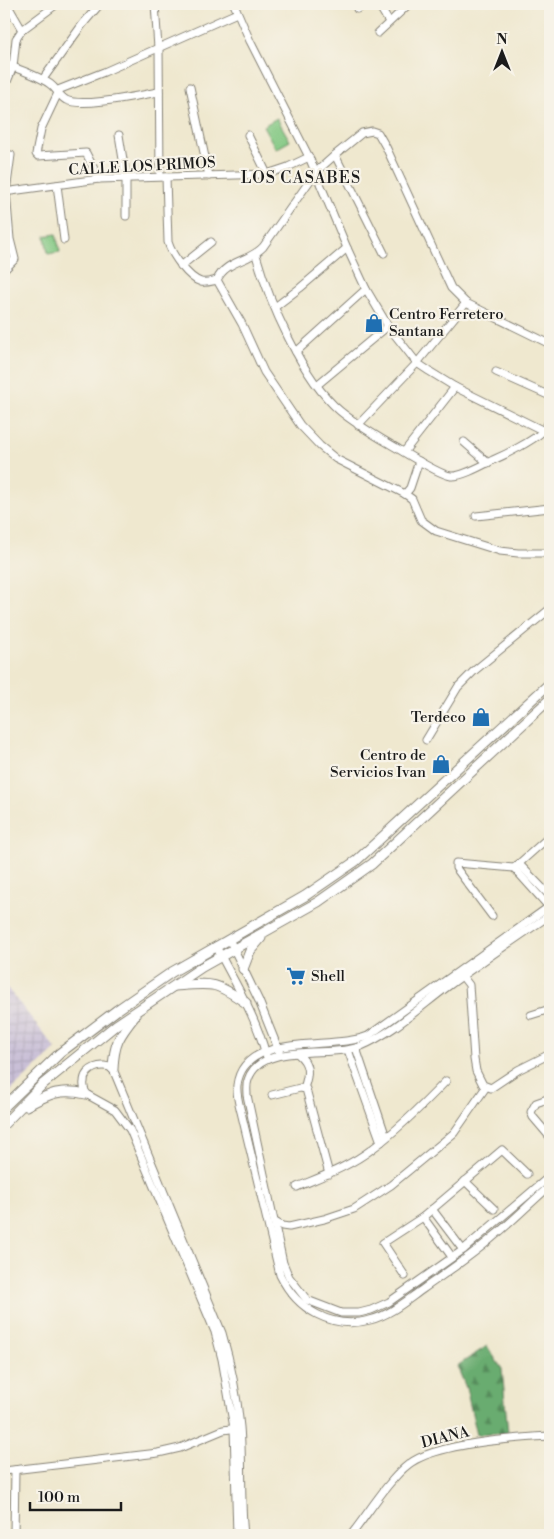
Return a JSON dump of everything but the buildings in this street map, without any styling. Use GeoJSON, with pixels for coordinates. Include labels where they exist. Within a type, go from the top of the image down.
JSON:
{"type":"FeatureCollection","features":[{"type":"Feature","properties":{"kind":"main road"},"geometry":{"type":"LineString","coordinates":[[4,1107],[60,1053],[117,1010],[172,972],[305,896],[356,861],[550,683]]}},
{"type":"Feature","properties":{"kind":"main road"},"geometry":{"type":"LineString","coordinates":[[4,1124],[43,1084],[116,1025],[172,986],[331,894],[372,864],[550,698]]}},
{"type":"Feature","properties":{"kind":"main road"},"geometry":{"type":"LineString","coordinates":[[243,969],[250,951],[269,931]]}},
{"type":"Feature","properties":{"kind":"main road"},"geometry":{"type":"LineString","coordinates":[[172,986],[211,984],[227,990],[246,1003]]}},
{"type":"Feature","properties":{"kind":"main road"},"geometry":{"type":"LineString","coordinates":[[113,1070],[116,1044],[122,1032],[140,1009]]}},
{"type":"Feature","properties":{"kind":"main road"},"geometry":{"type":"LineString","coordinates":[[19,1110],[54,1092],[86,1094]]}},
{"type":"Feature","properties":{"kind":"street"},"geometry":{"type":"LineString","coordinates":[[7,4],[22,30]]}},
{"type":"Feature","properties":{"kind":"street"},"geometry":{"type":"LineString","coordinates":[[4,89],[12,67],[16,39],[22,30],[57,4]]}},
{"type":"Feature","properties":{"kind":"street"},"geometry":{"type":"LineString","coordinates":[[43,79],[82,25],[100,4]]}},
{"type":"Feature","properties":{"kind":"street"},"geometry":{"type":"LineString","coordinates":[[155,4],[159,48],[159,92],[168,242],[171,252],[181,266],[200,282],[208,283],[217,280],[219,275],[230,265],[256,255],[316,172],[362,133],[372,131],[378,133],[386,147],[451,288],[466,303],[550,344]]}},
{"type":"Feature","properties":{"kind":"street"},"geometry":{"type":"LineString","coordinates":[[234,4],[250,42],[316,172],[346,248],[366,290],[388,326],[417,363],[456,387],[547,432]]}},
{"type":"Feature","properties":{"kind":"street"},"geometry":{"type":"LineString","coordinates":[[357,10],[367,4]]}},
{"type":"Feature","properties":{"kind":"street"},"geometry":{"type":"LineString","coordinates":[[378,4],[389,22]]}},
{"type":"Feature","properties":{"kind":"street"},"geometry":{"type":"LineString","coordinates":[[378,34],[409,4]]}},
{"type":"Feature","properties":{"kind":"street"},"geometry":{"type":"LineString","coordinates":[[99,179],[86,153],[38,156],[36,154],[41,128],[58,92],[237,13]]}},
{"type":"Feature","properties":{"kind":"street"},"geometry":{"type":"LineString","coordinates":[[4,64],[43,79],[71,101],[94,102],[159,92]]}},
{"type":"Feature","properties":{"kind":"street"},"geometry":{"type":"LineString","coordinates":[[190,87],[209,176]]}},
{"type":"Feature","properties":{"kind":"street"},"geometry":{"type":"LineString","coordinates":[[119,134],[126,178],[126,216]]}},
{"type":"Feature","properties":{"kind":"street"},"geometry":{"type":"LineString","coordinates":[[248,135],[267,174]]}},
{"type":"Feature","properties":{"kind":"street"},"geometry":{"type":"LineString","coordinates":[[4,270],[15,259],[10,239],[5,192],[11,155]]}},
{"type":"Feature","properties":{"kind":"street"},"geometry":{"type":"LineString","coordinates":[[335,155],[384,253]]}},
{"type":"Feature","properties":{"kind":"street","name":"CALLE LOS PRIMOS"},"geometry":{"type":"LineString","coordinates":[[5,192],[99,179],[267,174],[309,157]]}},
{"type":"Feature","properties":{"kind":"street"},"geometry":{"type":"LineString","coordinates":[[57,185],[64,240]]}},
{"type":"Feature","properties":{"kind":"street"},"geometry":{"type":"LineString","coordinates":[[181,266],[211,242]]}},
{"type":"Feature","properties":{"kind":"street"},"geometry":{"type":"LineString","coordinates":[[275,307],[346,248]]}},
{"type":"Feature","properties":{"kind":"street"},"geometry":{"type":"LineString","coordinates":[[256,255],[275,307],[296,352],[317,385],[339,410],[358,425],[419,461],[451,476],[466,473],[547,432],[550,419]]}},
{"type":"Feature","properties":{"kind":"street"},"geometry":{"type":"LineString","coordinates":[[217,280],[242,324],[264,372],[300,425],[320,446],[336,459],[412,499],[421,520],[436,531],[500,551],[518,554],[550,553]]}},
{"type":"Feature","properties":{"kind":"street"},"geometry":{"type":"LineString","coordinates":[[296,352],[366,290]]}},
{"type":"Feature","properties":{"kind":"street"},"geometry":{"type":"LineString","coordinates":[[358,425],[417,363],[466,303]]}},
{"type":"Feature","properties":{"kind":"street"},"geometry":{"type":"LineString","coordinates":[[317,385],[388,326]]}},
{"type":"Feature","properties":{"kind":"street"},"geometry":{"type":"LineString","coordinates":[[496,372],[550,396]]}},
{"type":"Feature","properties":{"kind":"street"},"geometry":{"type":"LineString","coordinates":[[404,452],[456,387]]}},
{"type":"Feature","properties":{"kind":"street"},"geometry":{"type":"LineString","coordinates":[[464,442],[488,463]]}},
{"type":"Feature","properties":{"kind":"street"},"geometry":{"type":"LineString","coordinates":[[405,494],[410,488],[419,461]]}},
{"type":"Feature","properties":{"kind":"street"},"geometry":{"type":"LineString","coordinates":[[476,516],[550,508]]}},
{"type":"Feature","properties":{"kind":"street"},"geometry":{"type":"LineString","coordinates":[[426,740],[458,687],[474,671],[550,609]]}},
{"type":"Feature","properties":{"kind":"street"},"geometry":{"type":"LineString","coordinates":[[517,866],[550,836]]}},
{"type":"Feature","properties":{"kind":"street"},"geometry":{"type":"LineString","coordinates":[[492,916],[456,868],[456,863],[517,866],[550,896]]}},
{"type":"Feature","properties":{"kind":"street"},"geometry":{"type":"LineString","coordinates":[[517,866],[550,907],[368,1036],[354,1040],[278,1048],[265,1051],[251,1059],[242,1070],[237,1086],[238,1099],[280,1275],[285,1287],[299,1304],[316,1315],[350,1323],[372,1320],[390,1313],[493,1237],[550,1186]]}},
{"type":"Feature","properties":{"kind":"street"},"geometry":{"type":"LineString","coordinates":[[548,919],[462,976],[374,1040],[348,1050],[298,1054],[268,1059],[253,1069],[247,1082],[247,1088],[284,1263],[289,1277],[307,1300],[341,1312],[359,1313],[390,1302],[463,1250],[550,1176]]}},
{"type":"Feature","properties":{"kind":"street"},"geometry":{"type":"LineString","coordinates":[[230,940],[282,1056]]}},
{"type":"Feature","properties":{"kind":"street"},"geometry":{"type":"LineString","coordinates":[[216,946],[252,1016],[268,1059]]}},
{"type":"Feature","properties":{"kind":"street"},"geometry":{"type":"LineString","coordinates":[[462,976],[470,985],[476,1072],[480,1081],[486,1087],[491,1088],[518,1070],[550,1054]]}},
{"type":"Feature","properties":{"kind":"street"},"geometry":{"type":"LineString","coordinates":[[531,1015],[550,1009]]}},
{"type":"Feature","properties":{"kind":"street"},"geometry":{"type":"LineString","coordinates":[[252,1016],[263,1011]]}},
{"type":"Feature","properties":{"kind":"street"},"geometry":{"type":"LineString","coordinates":[[356,1048],[384,1139]]}},
{"type":"Feature","properties":{"kind":"street"},"geometry":{"type":"LineString","coordinates":[[348,1050],[384,1139]]}},
{"type":"Feature","properties":{"kind":"street"},"geometry":{"type":"LineString","coordinates":[[298,1054],[303,1058],[308,1068],[304,1088]]}},
{"type":"Feature","properties":{"kind":"street"},"geometry":{"type":"LineString","coordinates":[[237,1535],[237,1428],[215,1332],[130,1130],[115,1110],[86,1094],[83,1081],[91,1069],[105,1066],[113,1070],[222,1332],[234,1382],[244,1535]]}},
{"type":"Feature","properties":{"kind":"street"},"geometry":{"type":"LineString","coordinates":[[297,1187],[328,1174],[358,1158],[384,1139],[446,1081]]}},
{"type":"Feature","properties":{"kind":"street"},"geometry":{"type":"LineString","coordinates":[[275,1222],[289,1227],[324,1219],[354,1209],[391,1185],[454,1133],[486,1087]]}},
{"type":"Feature","properties":{"kind":"street"},"geometry":{"type":"LineString","coordinates":[[304,1088],[308,1093],[328,1174]]}},
{"type":"Feature","properties":{"kind":"street"},"geometry":{"type":"LineString","coordinates":[[272,1095],[304,1088]]}},
{"type":"Feature","properties":{"kind":"street"},"geometry":{"type":"LineString","coordinates":[[550,1098],[536,1104],[531,1112],[532,1117],[550,1137]]}},
{"type":"Feature","properties":{"kind":"street"},"geometry":{"type":"LineString","coordinates":[[405,1276],[382,1243],[423,1217],[502,1150],[527,1174]]}},
{"type":"Feature","properties":{"kind":"street"},"geometry":{"type":"LineString","coordinates":[[465,1181],[494,1209]]}},
{"type":"Feature","properties":{"kind":"street"},"geometry":{"type":"LineString","coordinates":[[432,1209],[463,1250]]}},
{"type":"Feature","properties":{"kind":"street"},"geometry":{"type":"LineString","coordinates":[[423,1217],[452,1257]]}},
{"type":"Feature","properties":{"kind":"street"},"geometry":{"type":"LineString","coordinates":[[4,1471],[158,1453],[180,1448],[223,1430],[237,1428]]}},
{"type":"Feature","properties":{"kind":"street","name":"DIANA"},"geometry":{"type":"LineString","coordinates":[[351,1535],[398,1475],[408,1464],[421,1456],[476,1443],[510,1438],[550,1436]]}},
{"type":"Feature","properties":{"kind":"street"},"geometry":{"type":"LineString","coordinates":[[14,1535],[15,1470]]}},
{"type":"Feature","properties":{"kind":"shaded area"},"geometry":{"type":"Polygon","coordinates":[[[4,984],[56,1049],[4,1097],[4,984]]]}},
{"type":"Feature","properties":{"kind":"green space"},"geometry":{"type":"Polygon","coordinates":[[[277,118],[290,141],[276,149],[263,126],[277,118]]]}},
{"type":"Feature","properties":{"kind":"green space"},"geometry":{"type":"Polygon","coordinates":[[[56,234],[60,252],[48,254],[45,236],[56,234]]]}},
{"type":"Feature","properties":{"kind":"green space"},"geometry":{"type":"Polygon","coordinates":[[[487,1346],[502,1369],[508,1433],[477,1435],[466,1388],[457,1366],[487,1346]]]}},
{"type":"Feature","properties":{"kind":"place","name":"Centro Ferretero Santana"},"geometry":{"type":"Point","coordinates":[374,323]}},
{"type":"Feature","properties":{"kind":"place","name":"Terdeco"},"geometry":{"type":"Point","coordinates":[481,717]}},
{"type":"Feature","properties":{"kind":"place","name":"Centro de Servicios Ivan"},"geometry":{"type":"Point","coordinates":[441,764]}},
{"type":"Feature","properties":{"kind":"place","name":"Shell"},"geometry":{"type":"Point","coordinates":[296,976]}},
{"type":"Feature","properties":{"kind":"district","name":"LOS CASABES"},"geometry":{"type":"Point","coordinates":[301,177]}}]}
